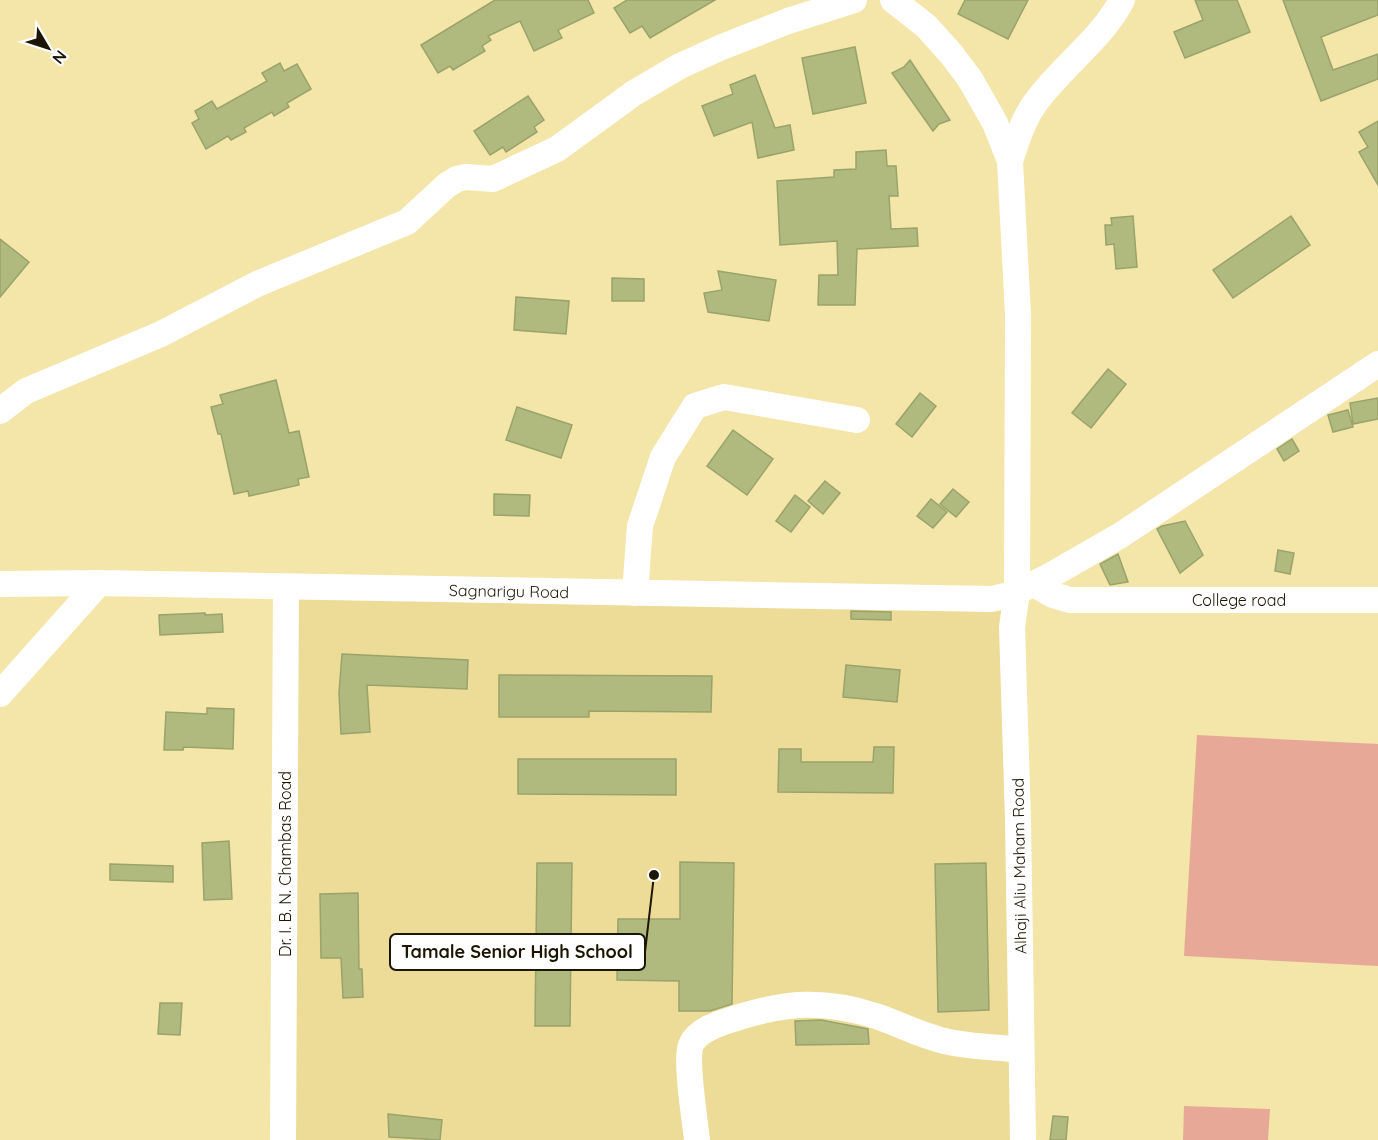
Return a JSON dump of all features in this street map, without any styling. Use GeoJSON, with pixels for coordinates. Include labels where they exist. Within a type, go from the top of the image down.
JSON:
{"type":"FeatureCollection","features":[{"type":"Feature","properties":{"kind":"street"},"geometry":{"type":"LineString","coordinates":[[0,411],[26,391],[161,334],[257,284],[407,222],[447,185],[457,179],[466,177],[493,179],[557,149],[634,93],[680,66],[789,21],[855,0]]}},
{"type":"Feature","properties":{"kind":"street"},"geometry":{"type":"LineString","coordinates":[[893,0],[926,26],[964,71],[995,123],[1010,161]]}},
{"type":"Feature","properties":{"kind":"street"},"geometry":{"type":"LineString","coordinates":[[1010,161],[1023,126],[1035,103],[1063,70],[1106,27],[1122,0]]}},
{"type":"Feature","properties":{"kind":"street","name":"Alhaji Aliu Maham Road"},"geometry":{"type":"LineString","coordinates":[[1010,161],[1018,315],[1025,588],[1012,627],[1018,797],[1023,1140]]}},
{"type":"Feature","properties":{"kind":"street","name":"Sagnarigu Road"},"geometry":{"type":"LineString","coordinates":[[0,584],[99,583],[992,599],[1025,588],[1121,535],[1378,363]]}},
{"type":"Feature","properties":{"kind":"street"},"geometry":{"type":"LineString","coordinates":[[635,593],[640,526],[663,457],[695,406],[724,398],[857,420]]}},
{"type":"Feature","properties":{"kind":"street"},"geometry":{"type":"LineString","coordinates":[[0,694],[99,583]]}},
{"type":"Feature","properties":{"kind":"street","name":"Dr. I. B. N. Chambas Road"},"geometry":{"type":"LineString","coordinates":[[283,1140],[286,587]]}},
{"type":"Feature","properties":{"kind":"street","name":"College road"},"geometry":{"type":"LineString","coordinates":[[1025,588],[1070,600],[1378,600]]}},
{"type":"Feature","properties":{"kind":"street"},"geometry":{"type":"LineString","coordinates":[[697,1140],[690,1061],[692,1042],[713,1027],[758,1011],[792,1004],[837,1005],[876,1016],[948,1042],[1021,1050]]}},
{"type":"Feature","properties":{"kind":"shaded area"},"geometry":{"type":"Polygon","coordinates":[[[298,599],[1008,611],[1015,1140],[293,1140],[298,599]]]}},
{"type":"Feature","properties":{"kind":"shaded area"},"geometry":{"type":"Polygon","coordinates":[[[1197,735],[1378,744],[1378,966],[1184,956],[1197,735]]]}},
{"type":"Feature","properties":{"kind":"shaded area"},"geometry":{"type":"Polygon","coordinates":[[[1184,1106],[1270,1109],[1268,1140],[1183,1140],[1184,1106]]]}},
{"type":"Feature","properties":{"kind":"building"},"geometry":{"type":"Polygon","coordinates":[[[495,0],[588,0],[594,13],[558,30],[562,38],[534,51],[520,21],[488,36],[491,40],[482,46],[485,51],[453,70],[450,66],[438,73],[421,45],[495,0]]]}},
{"type":"Feature","properties":{"kind":"building"},"geometry":{"type":"Polygon","coordinates":[[[627,0],[715,0],[650,38],[642,26],[630,33],[614,8],[627,0]]]}},
{"type":"Feature","properties":{"kind":"building"},"geometry":{"type":"Polygon","coordinates":[[[965,0],[1028,0],[1008,39],[958,14],[965,0]]]}},
{"type":"Feature","properties":{"kind":"building"},"geometry":{"type":"Polygon","coordinates":[[[1195,0],[1237,0],[1250,32],[1185,58],[1174,32],[1203,20],[1195,0]]]}},
{"type":"Feature","properties":{"kind":"building"},"geometry":{"type":"Polygon","coordinates":[[[1283,0],[1378,0],[1378,15],[1321,37],[1333,70],[1378,54],[1378,79],[1321,101],[1283,0]]]}},
{"type":"Feature","properties":{"kind":"building"},"geometry":{"type":"Polygon","coordinates":[[[855,47],[866,103],[813,114],[802,58],[855,47]]]}},
{"type":"Feature","properties":{"kind":"building"},"geometry":{"type":"Polygon","coordinates":[[[910,60],[950,120],[939,124],[933,131],[892,73],[904,67],[910,60]]]}},
{"type":"Feature","properties":{"kind":"building"},"geometry":{"type":"Polygon","coordinates":[[[280,63],[284,71],[297,64],[311,89],[287,103],[289,107],[274,116],[272,112],[244,128],[246,132],[231,140],[228,136],[206,149],[192,123],[199,119],[195,111],[212,101],[217,109],[267,81],[262,73],[280,63]]]}},
{"type":"Feature","properties":{"kind":"building"},"geometry":{"type":"Polygon","coordinates":[[[755,75],[775,128],[790,125],[794,150],[758,158],[752,122],[714,136],[702,106],[733,94],[730,85],[755,75]]]}},
{"type":"Feature","properties":{"kind":"building"},"geometry":{"type":"Polygon","coordinates":[[[528,96],[544,120],[534,127],[537,132],[506,152],[503,147],[490,155],[474,131],[528,96]]]}},
{"type":"Feature","properties":{"kind":"building"},"geometry":{"type":"Polygon","coordinates":[[[1378,121],[1378,185],[1359,152],[1368,147],[1359,132],[1378,121]]]}},
{"type":"Feature","properties":{"kind":"building"},"geometry":{"type":"Polygon","coordinates":[[[886,150],[887,166],[896,166],[898,196],[889,196],[891,229],[917,228],[918,246],[857,249],[855,305],[818,305],[819,275],[838,275],[837,241],[780,245],[777,181],[834,177],[834,170],[856,169],[856,152],[886,150]]]}},
{"type":"Feature","properties":{"kind":"building"},"geometry":{"type":"Polygon","coordinates":[[[1133,216],[1137,267],[1116,269],[1114,244],[1106,245],[1105,225],[1112,225],[1111,218],[1133,216]]]}},
{"type":"Feature","properties":{"kind":"building"},"geometry":{"type":"Polygon","coordinates":[[[1291,216],[1310,245],[1233,298],[1213,270],[1291,216]]]}},
{"type":"Feature","properties":{"kind":"building"},"geometry":{"type":"Polygon","coordinates":[[[0,239],[29,262],[0,297],[0,239]]]}},
{"type":"Feature","properties":{"kind":"building"},"geometry":{"type":"Polygon","coordinates":[[[718,271],[776,280],[769,321],[708,312],[704,293],[722,290],[718,271]]]}},
{"type":"Feature","properties":{"kind":"building"},"geometry":{"type":"Polygon","coordinates":[[[612,278],[644,279],[644,301],[612,301],[612,278]]]}},
{"type":"Feature","properties":{"kind":"building"},"geometry":{"type":"Polygon","coordinates":[[[516,297],[569,301],[566,334],[514,330],[516,297]]]}},
{"type":"Feature","properties":{"kind":"building"},"geometry":{"type":"Polygon","coordinates":[[[1108,369],[1126,384],[1091,428],[1072,413],[1108,369]]]}},
{"type":"Feature","properties":{"kind":"building"},"geometry":{"type":"Polygon","coordinates":[[[276,380],[289,433],[299,431],[309,477],[298,479],[299,485],[249,496],[248,491],[234,494],[221,434],[218,434],[211,407],[223,404],[220,395],[276,380]]]}},
{"type":"Feature","properties":{"kind":"building"},"geometry":{"type":"Polygon","coordinates":[[[920,393],[936,406],[912,437],[896,424],[920,393]]]}},
{"type":"Feature","properties":{"kind":"building"},"geometry":{"type":"Polygon","coordinates":[[[1378,398],[1378,419],[1353,424],[1350,403],[1378,398]]]}},
{"type":"Feature","properties":{"kind":"building"},"geometry":{"type":"Polygon","coordinates":[[[517,407],[572,425],[561,458],[506,440],[517,407]]]}},
{"type":"Feature","properties":{"kind":"building"},"geometry":{"type":"Polygon","coordinates":[[[1348,410],[1353,427],[1333,432],[1328,415],[1348,410]]]}},
{"type":"Feature","properties":{"kind":"building"},"geometry":{"type":"Polygon","coordinates":[[[733,430],[773,459],[747,495],[707,466],[733,430]]]}},
{"type":"Feature","properties":{"kind":"building"},"geometry":{"type":"Polygon","coordinates":[[[1292,439],[1299,451],[1284,461],[1277,449],[1292,439]]]}},
{"type":"Feature","properties":{"kind":"building"},"geometry":{"type":"Polygon","coordinates":[[[825,481],[840,493],[823,514],[808,501],[825,481]]]}},
{"type":"Feature","properties":{"kind":"building"},"geometry":{"type":"Polygon","coordinates":[[[953,489],[969,502],[956,517],[940,504],[953,489]]]}},
{"type":"Feature","properties":{"kind":"building"},"geometry":{"type":"Polygon","coordinates":[[[494,494],[530,495],[529,516],[494,515],[494,494]]]}},
{"type":"Feature","properties":{"kind":"building"},"geometry":{"type":"Polygon","coordinates":[[[795,495],[810,507],[791,532],[776,521],[795,495]]]}},
{"type":"Feature","properties":{"kind":"building"},"geometry":{"type":"Polygon","coordinates":[[[931,499],[947,512],[933,528],[917,516],[931,499]]]}},
{"type":"Feature","properties":{"kind":"building"},"geometry":{"type":"Polygon","coordinates":[[[1185,521],[1203,555],[1180,573],[1157,529],[1185,521]]]}},
{"type":"Feature","properties":{"kind":"building"},"geometry":{"type":"Polygon","coordinates":[[[1278,550],[1294,553],[1290,574],[1275,571],[1278,550]]]}},
{"type":"Feature","properties":{"kind":"building"},"geometry":{"type":"Polygon","coordinates":[[[1118,554],[1128,582],[1110,585],[1100,564],[1118,554]]]}},
{"type":"Feature","properties":{"kind":"building"},"geometry":{"type":"Polygon","coordinates":[[[851,611],[891,612],[891,620],[851,619],[851,611]]]}},
{"type":"Feature","properties":{"kind":"building"},"geometry":{"type":"Polygon","coordinates":[[[205,613],[205,615],[222,614],[223,632],[160,635],[159,615],[205,613]]]}},
{"type":"Feature","properties":{"kind":"building"},"geometry":{"type":"Polygon","coordinates":[[[342,654],[468,660],[467,689],[367,685],[370,732],[341,734],[339,693],[342,654]]]}},
{"type":"Feature","properties":{"kind":"building"},"geometry":{"type":"Polygon","coordinates":[[[846,665],[900,670],[897,702],[843,697],[846,665]]]}},
{"type":"Feature","properties":{"kind":"building"},"geometry":{"type":"Polygon","coordinates":[[[499,675],[712,676],[711,712],[589,711],[589,717],[499,717],[499,675]]]}},
{"type":"Feature","properties":{"kind":"building"},"geometry":{"type":"Polygon","coordinates":[[[207,708],[234,709],[233,749],[184,747],[183,750],[164,750],[166,712],[207,714],[207,708]]]}},
{"type":"Feature","properties":{"kind":"building"},"geometry":{"type":"Polygon","coordinates":[[[874,747],[894,747],[893,793],[778,792],[779,749],[801,749],[801,762],[873,762],[874,747]]]}},
{"type":"Feature","properties":{"kind":"building"},"geometry":{"type":"Polygon","coordinates":[[[518,759],[676,759],[676,795],[518,794],[518,759]]]}},
{"type":"Feature","properties":{"kind":"building"},"geometry":{"type":"Polygon","coordinates":[[[229,841],[232,899],[204,900],[202,843],[229,841]]]}},
{"type":"Feature","properties":{"kind":"building"},"geometry":{"type":"Polygon","coordinates":[[[680,862],[734,863],[732,1004],[710,1011],[679,1011],[679,981],[617,980],[618,919],[680,919],[680,862]]]}},
{"type":"Feature","properties":{"kind":"building"},"geometry":{"type":"Polygon","coordinates":[[[537,863],[572,863],[570,1026],[535,1026],[537,863]]]}},
{"type":"Feature","properties":{"kind":"building"},"geometry":{"type":"Polygon","coordinates":[[[986,863],[989,1010],[938,1012],[935,864],[986,863]]]}},
{"type":"Feature","properties":{"kind":"building"},"geometry":{"type":"Polygon","coordinates":[[[110,864],[173,866],[173,882],[110,880],[110,864]]]}},
{"type":"Feature","properties":{"kind":"building"},"geometry":{"type":"Polygon","coordinates":[[[358,893],[359,969],[362,969],[363,997],[343,998],[341,958],[321,958],[320,894],[358,893]]]}},
{"type":"Feature","properties":{"kind":"building"},"geometry":{"type":"Polygon","coordinates":[[[160,1003],[182,1003],[180,1035],[158,1034],[160,1003]]]}},
{"type":"Feature","properties":{"kind":"building"},"geometry":{"type":"Polygon","coordinates":[[[821,1020],[868,1029],[869,1044],[796,1045],[795,1021],[821,1020]]]}},
{"type":"Feature","properties":{"kind":"building"},"geometry":{"type":"Polygon","coordinates":[[[388,1114],[442,1120],[440,1140],[389,1137],[388,1114]]]}},
{"type":"Feature","properties":{"kind":"building"},"geometry":{"type":"Polygon","coordinates":[[[1053,1116],[1068,1117],[1066,1140],[1050,1140],[1053,1116]]]}},
{"type":"Feature","properties":{"kind":"place","name":"Tamale Senior High School"},"geometry":{"type":"Point","coordinates":[654,875]}}]}
